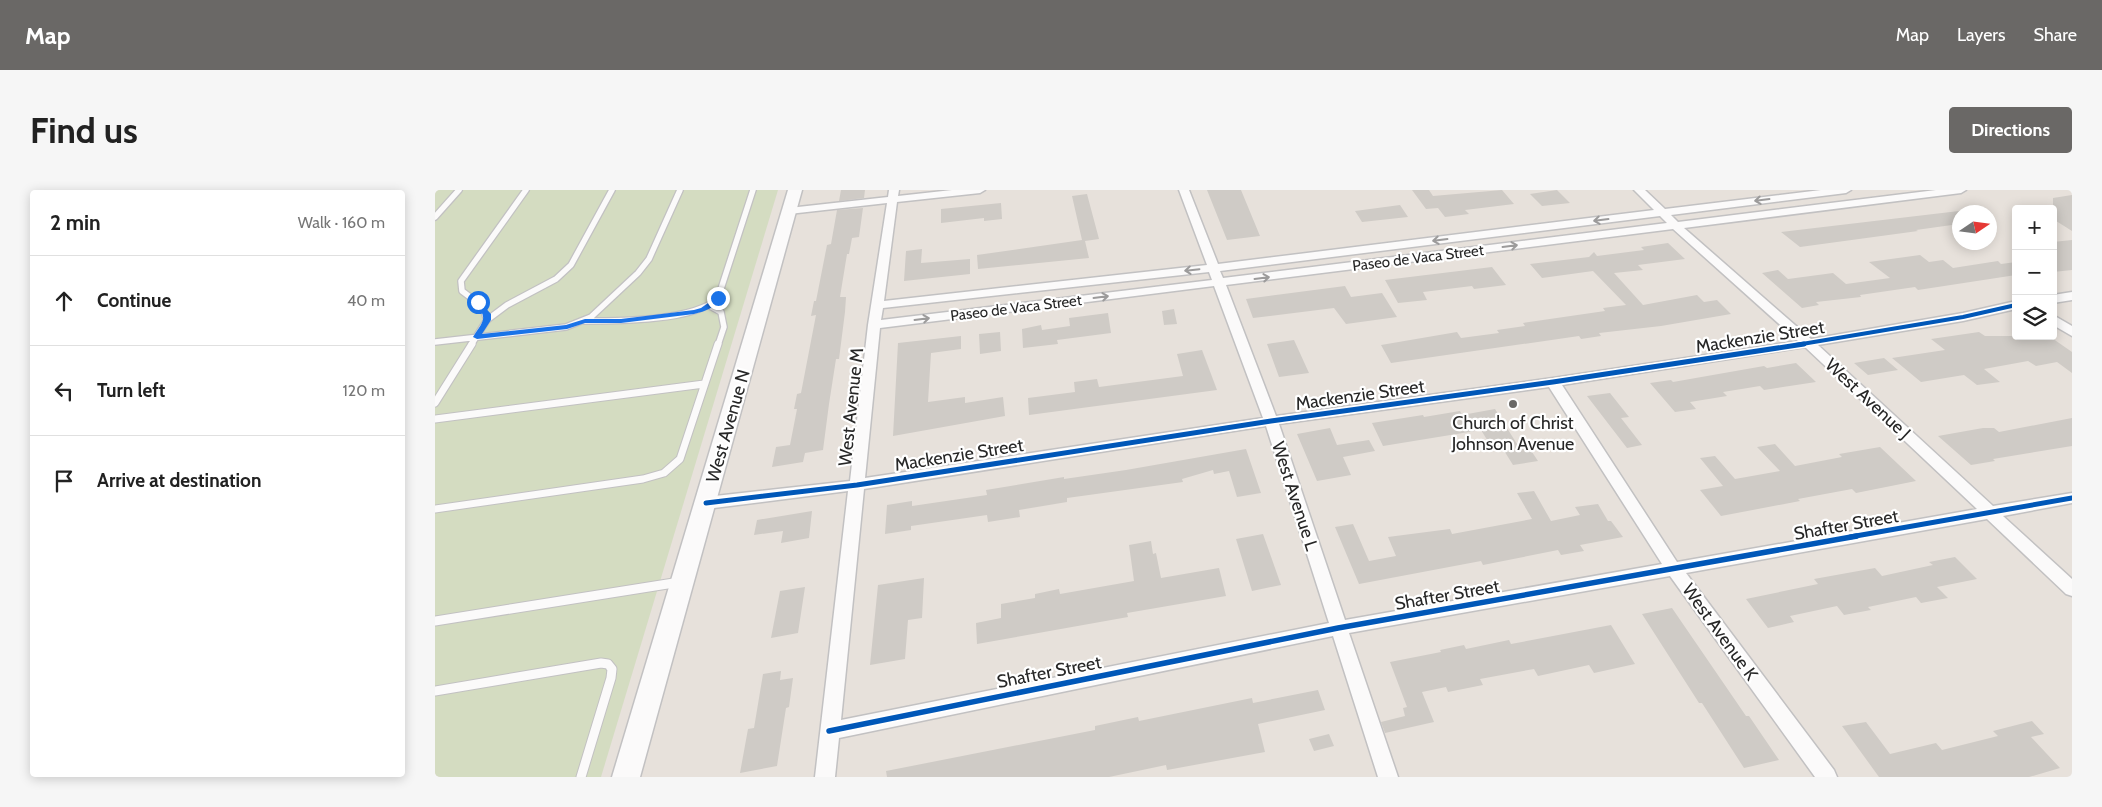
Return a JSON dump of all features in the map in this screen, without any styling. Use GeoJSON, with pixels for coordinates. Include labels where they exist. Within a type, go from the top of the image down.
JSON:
{"type":"FeatureCollection","features":[{"type":"Feature","properties":{"kind":"main road","name":"West Avenue N"},"geometry":{"type":"LineString","coordinates":[[626,777],[795,190]]}},
{"type":"Feature","properties":{"kind":"street"},"geometry":{"type":"LineString","coordinates":[[789,211],[893,195],[980,190]]}},
{"type":"Feature","properties":{"kind":"street","name":"West Avenue L"},"geometry":{"type":"LineString","coordinates":[[1184,190],[1271,422],[1388,777]]}},
{"type":"Feature","properties":{"kind":"street","name":"West Avenue J"},"geometry":{"type":"LineString","coordinates":[[1639,190],[1675,225],[1808,343],[2072,589]]}},
{"type":"Feature","properties":{"kind":"street","name":"Paseo de Vaca Street"},"geometry":{"type":"LineString","coordinates":[[877,305],[1213,268],[1846,190]]}},
{"type":"Feature","properties":{"kind":"street","name":"Paseo de Vaca Street"},"geometry":{"type":"LineString","coordinates":[[874,325],[1961,190]]}},
{"type":"Feature","properties":{"kind":"street","name":"West Avenue M"},"geometry":{"type":"LineString","coordinates":[[825,777],[874,325],[893,195]]}},
{"type":"Feature","properties":{"kind":"street"},"geometry":{"type":"LineString","coordinates":[[2057,298],[2072,296]]}},
{"type":"Feature","properties":{"kind":"street","name":"Mackenzie Street"},"geometry":{"type":"LineString","coordinates":[[706,502],[857,485],[1271,422],[1553,382],[1808,343],[1963,317],[2012,306]]}},
{"type":"Feature","properties":{"kind":"street"},"geometry":{"type":"LineString","coordinates":[[2057,322],[2072,332]]}},
{"type":"Feature","properties":{"kind":"street","name":"West Avenue K"},"geometry":{"type":"LineString","coordinates":[[1553,382],[1673,568],[1827,777]]}},
{"type":"Feature","properties":{"kind":"street","name":"Shafter Street"},"geometry":{"type":"LineString","coordinates":[[829,730],[1338,628],[1991,514],[2072,498]]}},
{"type":"Feature","properties":{"kind":"lane"},"geometry":{"type":"LineString","coordinates":[[487,320],[487,314],[483,307],[462,291],[461,281],[526,190]]}},
{"type":"Feature","properties":{"kind":"lane"},"geometry":{"type":"LineString","coordinates":[[435,403],[487,320],[507,305],[565,273],[578,254],[612,190]]}},
{"type":"Feature","properties":{"kind":"lane"},"geometry":{"type":"LineString","coordinates":[[585,321],[638,273],[649,259],[680,190]]}},
{"type":"Feature","properties":{"kind":"lane"},"geometry":{"type":"LineString","coordinates":[[435,342],[567,327],[585,321],[601,322],[694,312],[710,306],[718,298],[753,190]]}},
{"type":"Feature","properties":{"kind":"lane"},"geometry":{"type":"LineString","coordinates":[[435,217],[457,191]]}},
{"type":"Feature","properties":{"kind":"lane"},"geometry":{"type":"LineString","coordinates":[[435,509],[643,479],[666,473],[680,459],[723,327],[721,312],[710,306]]}},
{"type":"Feature","properties":{"kind":"lane"},"geometry":{"type":"LineString","coordinates":[[435,419],[704,384]]}},
{"type":"Feature","properties":{"kind":"lane"},"geometry":{"type":"LineString","coordinates":[[435,622],[683,581]]}},
{"type":"Feature","properties":{"kind":"lane"},"geometry":{"type":"LineString","coordinates":[[435,691],[601,663],[607,664],[612,668],[611,678],[581,777]]}},
{"type":"Feature","properties":{"kind":"green space"},"geometry":{"type":"Polygon","coordinates":[[[435,190],[778,190],[601,777],[435,777],[435,190]]]}},
{"type":"Feature","properties":{"kind":"building"},"geometry":{"type":"Polygon","coordinates":[[[841,190],[865,190],[864,198],[839,201],[841,190]]]}},
{"type":"Feature","properties":{"kind":"building"},"geometry":{"type":"Polygon","coordinates":[[[1207,190],[1241,190],[1260,236],[1227,240],[1207,190]]]}},
{"type":"Feature","properties":{"kind":"building"},"geometry":{"type":"Polygon","coordinates":[[[1412,190],[1429,190],[1433,196],[1502,190],[1514,204],[1465,210],[1469,214],[1445,217],[1438,208],[1426,209],[1412,190]]]}},
{"type":"Feature","properties":{"kind":"building"},"geometry":{"type":"Polygon","coordinates":[[[1557,190],[1570,203],[1542,206],[1530,194],[1557,190]]]}},
{"type":"Feature","properties":{"kind":"building"},"geometry":{"type":"Polygon","coordinates":[[[1087,194],[1099,239],[1085,241],[1089,258],[978,269],[977,255],[1082,240],[1072,196],[1087,194]]]}},
{"type":"Feature","properties":{"kind":"building"},"geometry":{"type":"Polygon","coordinates":[[[2072,195],[2072,231],[2057,222],[2057,205],[2053,205],[2053,198],[2072,195]]]}},
{"type":"Feature","properties":{"kind":"building"},"geometry":{"type":"Polygon","coordinates":[[[1001,203],[1002,219],[984,221],[984,218],[941,223],[941,209],[1001,203]]]}},
{"type":"Feature","properties":{"kind":"building"},"geometry":{"type":"Polygon","coordinates":[[[1400,205],[1408,217],[1362,222],[1355,211],[1400,205]]]}},
{"type":"Feature","properties":{"kind":"building"},"geometry":{"type":"Polygon","coordinates":[[[863,208],[859,237],[852,238],[849,254],[847,254],[840,297],[846,297],[845,312],[823,450],[805,453],[803,462],[772,467],[776,447],[790,445],[797,409],[794,409],[797,394],[801,393],[816,315],[811,316],[814,301],[816,301],[827,245],[831,244],[837,210],[863,208]]]}},
{"type":"Feature","properties":{"kind":"building"},"geometry":{"type":"Polygon","coordinates":[[[1952,212],[1952,225],[1800,247],[1781,232],[1952,212]]]}},
{"type":"Feature","properties":{"kind":"building"},"geometry":{"type":"Polygon","coordinates":[[[2072,240],[2072,270],[2057,272],[2057,242],[2072,240]]]}},
{"type":"Feature","properties":{"kind":"building"},"geometry":{"type":"Polygon","coordinates":[[[1668,243],[1685,259],[1638,265],[1643,270],[1614,273],[1643,305],[1697,295],[1704,302],[1717,300],[1731,314],[1661,326],[1599,333],[1601,336],[1581,339],[1579,336],[1391,363],[1381,345],[1457,332],[1461,338],[1499,333],[1497,330],[1525,326],[1523,323],[1605,311],[1603,308],[1626,305],[1593,271],[1542,278],[1530,264],[1589,257],[1594,252],[1597,256],[1644,250],[1641,247],[1668,243]]]}},
{"type":"Feature","properties":{"kind":"building"},"geometry":{"type":"Polygon","coordinates":[[[922,249],[921,263],[970,259],[970,274],[904,281],[906,251],[922,249]]]}},
{"type":"Feature","properties":{"kind":"building"},"geometry":{"type":"Polygon","coordinates":[[[1920,255],[1929,262],[1943,260],[1953,268],[1998,261],[2001,264],[2012,263],[2012,276],[1918,290],[1915,287],[1860,295],[1861,297],[1816,302],[1819,305],[1802,308],[1762,273],[1778,270],[1788,279],[1833,273],[1846,284],[1890,278],[1869,262],[1920,255]]]}},
{"type":"Feature","properties":{"kind":"building"},"geometry":{"type":"Polygon","coordinates":[[[1492,267],[1506,285],[1474,289],[1472,286],[1423,292],[1427,300],[1398,303],[1385,280],[1492,267]]]}},
{"type":"Feature","properties":{"kind":"building"},"geometry":{"type":"Polygon","coordinates":[[[1345,286],[1351,297],[1382,293],[1397,317],[1346,324],[1334,308],[1253,318],[1246,299],[1345,286]]]}},
{"type":"Feature","properties":{"kind":"building"},"geometry":{"type":"Polygon","coordinates":[[[1174,309],[1177,324],[1164,325],[1162,311],[1174,309]]]}},
{"type":"Feature","properties":{"kind":"building"},"geometry":{"type":"Polygon","coordinates":[[[1108,313],[1111,333],[1057,340],[1058,344],[1023,348],[1022,329],[1041,325],[1042,330],[1070,326],[1069,318],[1108,313]]]}},
{"type":"Feature","properties":{"kind":"building"},"geometry":{"type":"Polygon","coordinates":[[[1000,332],[1001,351],[980,354],[979,334],[1000,332]]]}},
{"type":"Feature","properties":{"kind":"building"},"geometry":{"type":"Polygon","coordinates":[[[1979,332],[1985,336],[2012,336],[2012,340],[2055,340],[2072,352],[2072,373],[2057,362],[2036,366],[2028,361],[1984,369],[2000,382],[1977,385],[1964,375],[1921,382],[1892,358],[1945,350],[1931,339],[1979,332]]]}},
{"type":"Feature","properties":{"kind":"building"},"geometry":{"type":"Polygon","coordinates":[[[961,336],[961,349],[931,353],[928,402],[965,397],[965,403],[1003,397],[1005,416],[893,436],[898,343],[961,336]]]}},
{"type":"Feature","properties":{"kind":"building"},"geometry":{"type":"Polygon","coordinates":[[[1294,340],[1309,373],[1279,377],[1267,344],[1294,340]]]}},
{"type":"Feature","properties":{"kind":"building"},"geometry":{"type":"Polygon","coordinates":[[[1202,350],[1217,390],[1029,415],[1028,398],[1075,392],[1074,382],[1097,379],[1099,387],[1183,376],[1177,354],[1202,350]]]}},
{"type":"Feature","properties":{"kind":"building"},"geometry":{"type":"Polygon","coordinates":[[[1884,358],[1898,370],[1868,375],[1854,363],[1884,358]]]}},
{"type":"Feature","properties":{"kind":"building"},"geometry":{"type":"Polygon","coordinates":[[[1796,363],[1816,382],[1764,390],[1760,386],[1723,392],[1727,396],[1690,402],[1696,409],[1675,412],[1650,383],[1671,380],[1673,382],[1764,366],[1767,368],[1796,363]]]}},
{"type":"Feature","properties":{"kind":"building"},"geometry":{"type":"Polygon","coordinates":[[[1610,393],[1629,417],[1621,418],[1642,445],[1627,448],[1587,396],[1610,393]]]}},
{"type":"Feature","properties":{"kind":"building"},"geometry":{"type":"Polygon","coordinates":[[[1495,409],[1517,444],[1526,443],[1538,461],[1513,465],[1498,441],[1489,443],[1481,430],[1383,446],[1372,423],[1460,411],[1462,415],[1495,409]]]}},
{"type":"Feature","properties":{"kind":"building"},"geometry":{"type":"Polygon","coordinates":[[[2072,418],[2072,446],[1993,459],[1995,461],[1971,465],[1938,436],[1983,428],[1994,428],[1999,432],[2072,418]]]}},
{"type":"Feature","properties":{"kind":"building"},"geometry":{"type":"Polygon","coordinates":[[[1330,428],[1337,445],[1369,440],[1375,451],[1343,457],[1351,475],[1317,481],[1297,434],[1330,428]]]}},
{"type":"Feature","properties":{"kind":"building"},"geometry":{"type":"Polygon","coordinates":[[[1775,444],[1795,466],[1842,457],[1839,454],[1880,447],[1916,481],[1856,493],[1852,489],[1721,516],[1700,490],[1723,486],[1700,458],[1715,456],[1735,479],[1780,471],[1757,447],[1775,444]]]}},
{"type":"Feature","properties":{"kind":"building"},"geometry":{"type":"Polygon","coordinates":[[[1246,449],[1261,493],[1237,497],[1229,471],[1214,474],[1213,470],[1182,479],[1183,482],[1067,498],[1067,502],[1019,510],[1020,517],[988,522],[987,515],[911,526],[911,530],[885,534],[887,505],[912,501],[912,506],[987,495],[986,490],[1064,477],[1064,479],[1126,470],[1246,449]]]}},
{"type":"Feature","properties":{"kind":"building"},"geometry":{"type":"Polygon","coordinates":[[[1534,491],[1551,521],[1580,515],[1575,507],[1598,504],[1608,521],[1611,521],[1623,537],[1580,545],[1584,551],[1561,555],[1558,550],[1483,565],[1481,561],[1359,584],[1335,527],[1353,524],[1369,561],[1396,556],[1388,537],[1450,529],[1452,534],[1532,519],[1517,493],[1534,491]]]}},
{"type":"Feature","properties":{"kind":"building"},"geometry":{"type":"Polygon","coordinates":[[[812,511],[809,538],[781,543],[783,531],[754,535],[757,520],[812,511]]]}},
{"type":"Feature","properties":{"kind":"building"},"geometry":{"type":"Polygon","coordinates":[[[1263,534],[1281,585],[1252,591],[1236,539],[1263,534]]]}},
{"type":"Feature","properties":{"kind":"building"},"geometry":{"type":"Polygon","coordinates":[[[1151,541],[1153,554],[1156,553],[1161,578],[1219,568],[1226,596],[1127,613],[1128,617],[977,644],[976,623],[1001,618],[1001,604],[1035,598],[1035,594],[1059,589],[1060,594],[1134,581],[1129,545],[1151,541]]]}},
{"type":"Feature","properties":{"kind":"building"},"geometry":{"type":"Polygon","coordinates":[[[1955,557],[1977,579],[1937,587],[1948,598],[1921,603],[1916,597],[1868,607],[1871,610],[1844,615],[1837,606],[1790,616],[1794,622],[1768,628],[1746,599],[1818,584],[1814,579],[1875,568],[1882,576],[1933,565],[1929,562],[1955,557]]]}},
{"type":"Feature","properties":{"kind":"building"},"geometry":{"type":"Polygon","coordinates":[[[924,578],[922,618],[908,620],[905,659],[870,665],[878,585],[924,578]]]}},
{"type":"Feature","properties":{"kind":"building"},"geometry":{"type":"Polygon","coordinates":[[[805,587],[798,633],[771,638],[780,591],[805,587]]]}},
{"type":"Feature","properties":{"kind":"building"},"geometry":{"type":"Polygon","coordinates":[[[1672,608],[1746,716],[1749,716],[1779,760],[1744,768],[1702,703],[1699,703],[1642,614],[1672,608]]]}},
{"type":"Feature","properties":{"kind":"building"},"geometry":{"type":"Polygon","coordinates":[[[1611,625],[1635,664],[1594,673],[1589,665],[1538,676],[1534,669],[1480,679],[1483,685],[1448,692],[1446,687],[1422,692],[1434,722],[1385,733],[1381,722],[1405,716],[1403,708],[1407,707],[1390,662],[1441,652],[1440,650],[1464,645],[1466,649],[1509,640],[1511,644],[1611,625]]]}},
{"type":"Feature","properties":{"kind":"building"},"geometry":{"type":"Polygon","coordinates":[[[781,671],[780,680],[793,678],[789,707],[786,708],[777,766],[740,773],[748,729],[754,728],[763,674],[781,671]]]}},
{"type":"Feature","properties":{"kind":"building"},"geometry":{"type":"Polygon","coordinates":[[[1318,690],[1325,710],[1258,724],[1265,752],[1167,770],[1166,765],[1109,777],[887,777],[886,771],[1095,730],[1095,726],[1138,717],[1139,721],[1252,698],[1253,703],[1318,690]]]}},
{"type":"Feature","properties":{"kind":"building"},"geometry":{"type":"Polygon","coordinates":[[[2032,721],[2044,734],[2031,737],[2060,768],[2029,777],[1879,777],[1842,726],[1866,722],[1890,754],[1936,743],[1942,750],[1998,736],[1993,731],[2032,721]]]}},
{"type":"Feature","properties":{"kind":"building"},"geometry":{"type":"Polygon","coordinates":[[[1329,734],[1334,746],[1314,751],[1309,739],[1329,734]]]}},
{"type":"Feature","properties":{"kind":"cycle path"},"geometry":{"type":"LineString","coordinates":[[706,503],[857,485],[1271,421],[1553,382],[1808,343],[1963,317],[2012,306]]}},
{"type":"Feature","properties":{"kind":"cycle path"},"geometry":{"type":"LineString","coordinates":[[829,731],[1338,628],[2072,498]]}},
{"type":"Feature","properties":{"kind":"place","name":"Church of Christ Johnson Avenue"},"geometry":{"type":"Point","coordinates":[1513,404]}},
{"type":"Feature","properties":{"kind":"route"},"geometry":{"type":"LineString","coordinates":[[478,302],[487,314],[487,320],[477,337],[567,327],[585,321],[621,321],[694,312],[703,310],[713,304],[718,298]]}}]}
